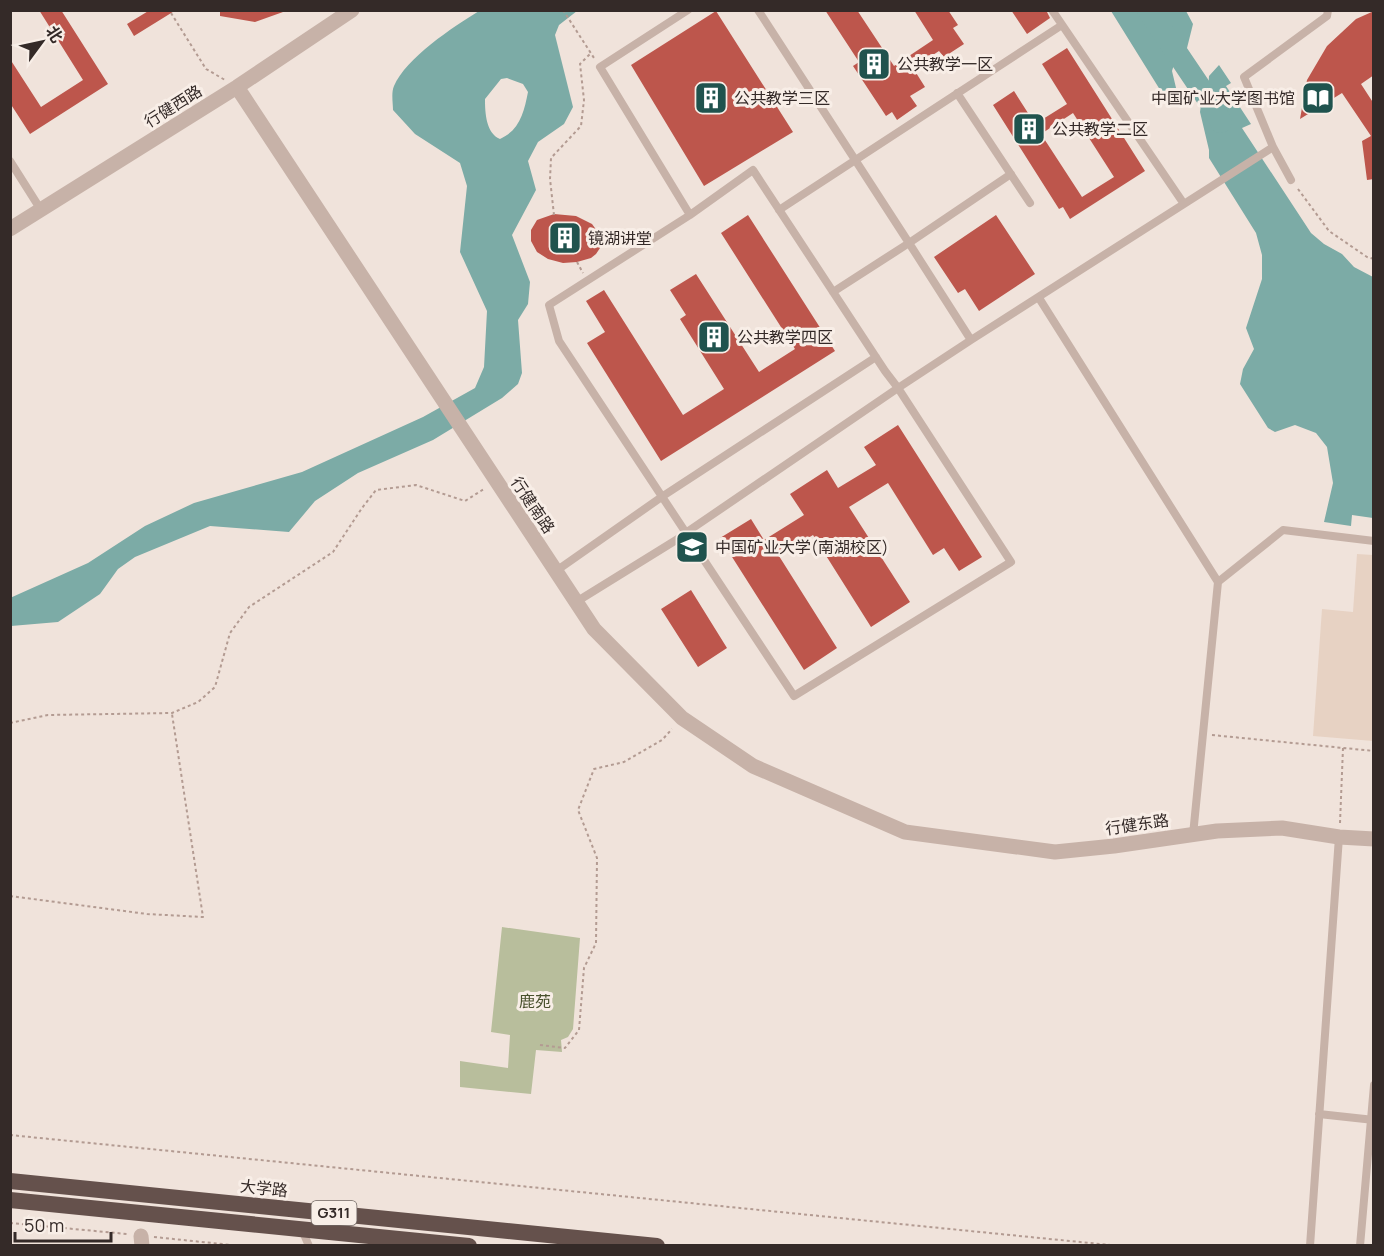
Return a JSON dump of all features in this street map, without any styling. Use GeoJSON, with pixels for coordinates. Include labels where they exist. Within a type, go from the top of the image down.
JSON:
{"type":"FeatureCollection","features":[{"type":"Feature","properties":{"kind":"highway","name":"大学路"},"geometry":{"type":"LineString","coordinates":[[10,1181],[657,1245]]}},
{"type":"Feature","properties":{"kind":"highway","name":"G311"},"geometry":{"type":"LineString","coordinates":[[10,1200],[469,1245]]}},
{"type":"Feature","properties":{"kind":"street","name":"行健西路"},"geometry":{"type":"LineString","coordinates":[[10,229],[237,87],[352,10]]}},
{"type":"Feature","properties":{"kind":"street","name":"行健南路"},"geometry":{"type":"LineString","coordinates":[[237,87],[594,629],[682,718],[753,766],[905,832]]}},
{"type":"Feature","properties":{"kind":"street","name":"行健东路"},"geometry":{"type":"LineString","coordinates":[[905,832],[1055,852],[1217,831],[1281,828],[1339,837],[1374,839]]}},
{"type":"Feature","properties":{"kind":"lane"},"geometry":{"type":"LineString","coordinates":[[688,10],[600,67],[690,214]]}},
{"type":"Feature","properties":{"kind":"lane"},"geometry":{"type":"LineString","coordinates":[[759,10],[970,340]]}},
{"type":"Feature","properties":{"kind":"lane"},"geometry":{"type":"LineString","coordinates":[[1052,10],[1184,204]]}},
{"type":"Feature","properties":{"kind":"lane"},"geometry":{"type":"LineString","coordinates":[[1291,180],[1273,147],[1244,77],[1327,16],[1328,10]]}},
{"type":"Feature","properties":{"kind":"lane"},"geometry":{"type":"LineString","coordinates":[[779,210],[1062,25]]}},
{"type":"Feature","properties":{"kind":"lane"},"geometry":{"type":"LineString","coordinates":[[957,93],[1030,203]]}},
{"type":"Feature","properties":{"kind":"lane"},"geometry":{"type":"LineString","coordinates":[[576,602],[687,532],[970,340],[1273,147]]}},
{"type":"Feature","properties":{"kind":"lane"},"geometry":{"type":"LineString","coordinates":[[10,162],[41,210]]}},
{"type":"Feature","properties":{"kind":"lane"},"geometry":{"type":"LineString","coordinates":[[753,170],[1011,562],[794,696],[559,341],[549,305],[690,214],[753,170]]}},
{"type":"Feature","properties":{"kind":"lane"},"geometry":{"type":"LineString","coordinates":[[833,292],[1011,174]]}},
{"type":"Feature","properties":{"kind":"lane"},"geometry":{"type":"LineString","coordinates":[[1039,298],[1218,582],[1193,835]]}},
{"type":"Feature","properties":{"kind":"lane"},"geometry":{"type":"LineString","coordinates":[[556,571],[663,496],[876,357]]}},
{"type":"Feature","properties":{"kind":"lane"},"geometry":{"type":"LineString","coordinates":[[1218,582],[1283,530],[1374,541]]}},
{"type":"Feature","properties":{"kind":"lane"},"geometry":{"type":"LineString","coordinates":[[1310,1245],[1339,837]]}},
{"type":"Feature","properties":{"kind":"lane"},"geometry":{"type":"LineString","coordinates":[[1360,1245],[1374,1085]]}},
{"type":"Feature","properties":{"kind":"lane"},"geometry":{"type":"LineString","coordinates":[[1319,1114],[1372,1120]]}},
{"type":"Feature","properties":{"kind":"lane"},"geometry":{"type":"LineString","coordinates":[[301,1229],[309,1245]]}},
{"type":"Feature","properties":{"kind":"path"},"geometry":{"type":"LineString","coordinates":[[563,10],[600,67]]}},
{"type":"Feature","properties":{"kind":"path"},"geometry":{"type":"LineString","coordinates":[[171,13],[206,69],[237,87]]}},
{"type":"Feature","properties":{"kind":"path"},"geometry":{"type":"LineString","coordinates":[[554,214],[549,179],[551,158],[581,126],[584,100],[580,64],[591,53]]}},
{"type":"Feature","properties":{"kind":"path"},"geometry":{"type":"LineString","coordinates":[[1291,180],[1329,231],[1367,257],[1374,259]]}},
{"type":"Feature","properties":{"kind":"path"},"geometry":{"type":"LineString","coordinates":[[10,723],[48,715],[172,713],[198,702],[215,687],[230,633],[249,607],[333,552],[376,490],[417,485],[465,501],[492,484]]}},
{"type":"Feature","properties":{"kind":"path"},"geometry":{"type":"LineString","coordinates":[[10,896],[147,914],[203,917],[172,713]]}},
{"type":"Feature","properties":{"kind":"path"},"geometry":{"type":"LineString","coordinates":[[540,1045],[565,1048],[579,1030],[584,968],[596,943],[597,858],[578,810],[594,769],[624,762],[662,740],[682,718]]}},
{"type":"Feature","properties":{"kind":"path"},"geometry":{"type":"LineString","coordinates":[[1203,734],[1374,751]]}},
{"type":"Feature","properties":{"kind":"path"},"geometry":{"type":"LineString","coordinates":[[1339,837],[1343,748]]}},
{"type":"Feature","properties":{"kind":"path"},"geometry":{"type":"LineString","coordinates":[[10,1135],[1120,1245]]}},
{"type":"Feature","properties":{"kind":"path"},"geometry":{"type":"LineString","coordinates":[[10,1222],[142,1240],[241,1245]]}},
{"type":"Feature","properties":{"kind":"green space","name":"鹿苑"},"geometry":{"type":"Polygon","coordinates":[[[502,927],[580,938],[573,1029],[568,1037],[561,1040],[562,1052],[536,1050],[531,1094],[460,1087],[460,1061],[508,1068],[510,1035],[491,1032],[502,927]]]}},
{"type":"Feature","properties":{"kind":"shaded area"},"geometry":{"type":"Polygon","coordinates":[[[1357,554],[1373,555],[1373,741],[1313,736],[1322,609],[1353,612],[1357,554]]]}},
{"type":"Feature","properties":{"kind":"water"},"geometry":{"type":"Polygon","coordinates":[[[479,11],[577,11],[559,25],[555,35],[573,107],[564,124],[538,142],[528,161],[536,190],[512,235],[530,282],[528,304],[518,320],[522,373],[518,384],[502,398],[433,440],[358,473],[315,501],[289,532],[210,526],[135,557],[118,569],[100,594],[58,622],[11,626],[10,598],[88,563],[145,526],[194,503],[302,472],[423,417],[475,388],[484,367],[487,311],[460,252],[467,186],[460,163],[415,134],[393,110],[392,98],[394,86],[400,75],[419,54],[479,11]],[[507,78],[501,79],[485,99],[489,127],[500,139],[512,131],[523,113],[528,92],[523,84],[507,78]]]}},
{"type":"Feature","properties":{"kind":"water"},"geometry":{"type":"Polygon","coordinates":[[[1111,11],[1186,11],[1193,24],[1187,48],[1176,58],[1172,71],[1177,92],[1173,97],[1167,99],[1162,93],[1111,11]]]}},
{"type":"Feature","properties":{"kind":"water"},"geometry":{"type":"Polygon","coordinates":[[[1219,65],[1231,83],[1226,86],[1251,124],[1242,128],[1311,233],[1324,244],[1342,254],[1354,267],[1373,277],[1373,518],[1352,515],[1351,526],[1324,522],[1333,483],[1327,447],[1316,433],[1295,425],[1275,432],[1268,428],[1240,384],[1243,369],[1254,349],[1246,328],[1262,279],[1262,255],[1256,233],[1209,158],[1200,112],[1208,91],[1209,76],[1219,65]]]}},
{"type":"Feature","properties":{"kind":"building"},"geometry":{"type":"Polygon","coordinates":[[[39,10],[61,10],[108,84],[30,134],[10,103],[10,59],[41,107],[83,80],[39,10]]]}},
{"type":"Feature","properties":{"kind":"building"},"geometry":{"type":"Polygon","coordinates":[[[150,10],[176,10],[134,36],[127,24],[150,10]]]}},
{"type":"Feature","properties":{"kind":"building"},"geometry":{"type":"Polygon","coordinates":[[[220,10],[283,10],[283,12],[255,22],[220,16],[220,10]]]}},
{"type":"Feature","properties":{"kind":"building","name":"公共教学一区"},"geometry":{"type":"Polygon","coordinates":[[[825,10],[857,10],[894,66],[933,40],[914,10],[948,10],[958,25],[953,28],[964,44],[944,57],[939,51],[913,68],[925,87],[910,96],[917,106],[897,120],[892,112],[886,116],[853,66],[859,62],[825,10]]]}},
{"type":"Feature","properties":{"kind":"building","name":"公共教学一区"},"geometry":{"type":"Polygon","coordinates":[[[1011,10],[1046,10],[1050,18],[1027,34],[1011,10]]]}},
{"type":"Feature","properties":{"kind":"building","name":"公共教学三区"},"geometry":{"type":"Polygon","coordinates":[[[716,11],[793,132],[704,186],[631,65],[716,11]]]}},
{"type":"Feature","properties":{"kind":"building","name":"中国矿业大学图书馆"},"geometry":{"type":"Polygon","coordinates":[[[1374,11],[1374,75],[1361,84],[1374,104],[1374,179],[1367,180],[1362,141],[1371,136],[1342,93],[1300,119],[1307,80],[1327,46],[1356,19],[1374,11]]]}},
{"type":"Feature","properties":{"kind":"building","name":"公共教学二区"},"geometry":{"type":"Polygon","coordinates":[[[1067,48],[1145,171],[1070,219],[1063,207],[1059,209],[993,105],[1014,91],[1035,124],[1067,104],[1042,64],[1067,48]],[[1073,113],[1041,134],[1082,197],[1114,177],[1073,113]]]}},
{"type":"Feature","properties":{"kind":"building","name":"镜湖讲堂"},"geometry":{"type":"Polygon","coordinates":[[[554,214],[576,216],[592,224],[600,235],[600,248],[596,254],[577,262],[563,263],[548,259],[537,252],[531,241],[531,230],[537,220],[554,214]]]}},
{"type":"Feature","properties":{"kind":"building","name":"公共教学四区"},"geometry":{"type":"Polygon","coordinates":[[[748,215],[835,351],[661,461],[587,343],[605,332],[586,301],[604,290],[683,415],[724,389],[680,319],[686,315],[670,290],[696,274],[759,372],[795,349],[721,233],[748,215]]]}},
{"type":"Feature","properties":{"kind":"building"},"geometry":{"type":"Polygon","coordinates":[[[996,215],[1035,274],[979,311],[965,289],[958,293],[934,257],[996,215]]]}},
{"type":"Feature","properties":{"kind":"building"},"geometry":{"type":"Polygon","coordinates":[[[898,425],[982,557],[959,571],[944,548],[933,555],[888,483],[849,507],[910,602],[871,627],[813,535],[779,556],[837,648],[804,670],[720,538],[751,519],[764,540],[804,515],[790,494],[827,470],[838,488],[876,465],[864,447],[898,425]]]}},
{"type":"Feature","properties":{"kind":"building"},"geometry":{"type":"Polygon","coordinates":[[[691,590],[727,648],[698,667],[661,609],[691,590]]]}},
{"type":"Feature","properties":{"kind":"waterway"},"geometry":{"type":"LineString","coordinates":[[1148,10],[1221,122]]}},
{"type":"Feature","properties":{"kind":"place","name":"公共教学一区"},"geometry":{"type":"Point","coordinates":[874,64]}},
{"type":"Feature","properties":{"kind":"place","name":"公共教学三区"},"geometry":{"type":"Point","coordinates":[711,98]}},
{"type":"Feature","properties":{"kind":"place","name":"中国矿业大学图书馆"},"geometry":{"type":"Point","coordinates":[1318,98]}},
{"type":"Feature","properties":{"kind":"place","name":"公共教学二区"},"geometry":{"type":"Point","coordinates":[1029,129]}},
{"type":"Feature","properties":{"kind":"place","name":"镜湖讲堂"},"geometry":{"type":"Point","coordinates":[565,238]}},
{"type":"Feature","properties":{"kind":"place","name":"公共教学四区"},"geometry":{"type":"Point","coordinates":[714,337]}},
{"type":"Feature","properties":{"kind":"place","name":"中国矿业大学(南湖校区)"},"geometry":{"type":"Point","coordinates":[692,547]}}]}
